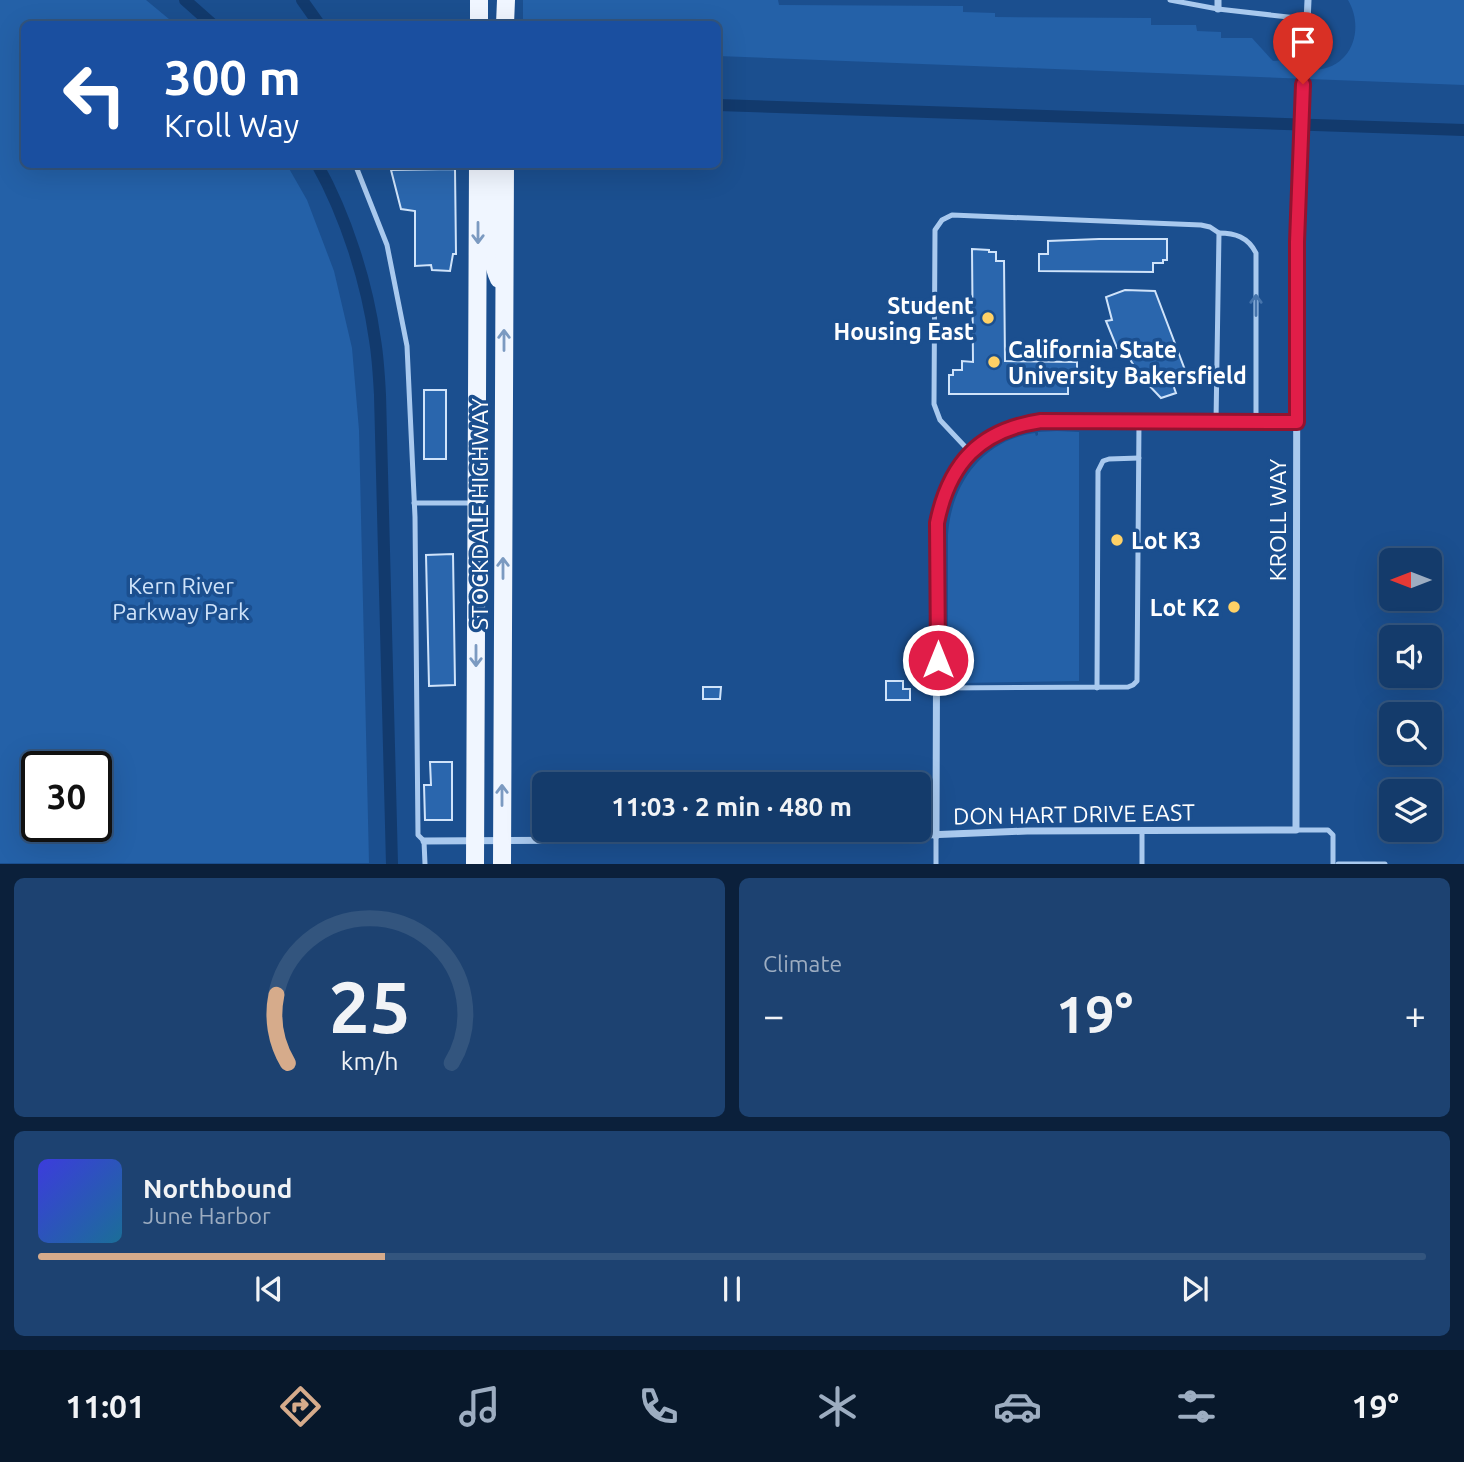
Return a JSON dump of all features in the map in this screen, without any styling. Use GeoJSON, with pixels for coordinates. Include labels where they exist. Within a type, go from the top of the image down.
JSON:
{"type":"FeatureCollection","features":[{"type":"Feature","properties":{"kind":"main road"},"geometry":{"type":"LineString","coordinates":[[479,0],[479,21]]}},
{"type":"Feature","properties":{"kind":"main road"},"geometry":{"type":"LineString","coordinates":[[506,0],[506,21]]}},
{"type":"Feature","properties":{"kind":"main road","name":"STOCKDALE HIGHWAY"},"geometry":{"type":"LineString","coordinates":[[475,863],[478,168]]}},
{"type":"Feature","properties":{"kind":"main road"},"geometry":{"type":"LineString","coordinates":[[491,168],[492,256],[495,273],[505,292]]}},
{"type":"Feature","properties":{"kind":"main road","name":"STOCKDALE HIGHWAY"},"geometry":{"type":"LineString","coordinates":[[502,863],[505,168]]}},
{"type":"Feature","properties":{"kind":"street"},"geometry":{"type":"LineString","coordinates":[[1218,0],[1218,9]]}},
{"type":"Feature","properties":{"kind":"street","name":"KROLL WAY"},"geometry":{"type":"LineString","coordinates":[[1296,830],[1297,242],[1308,0]]}},
{"type":"Feature","properties":{"kind":"street"},"geometry":{"type":"LineString","coordinates":[[936,836],[937,523],[945,492],[971,453],[986,439],[1020,424],[1041,421],[1297,422]]}},
{"type":"Feature","properties":{"kind":"street","name":"DON HART DRIVE EAST"},"geometry":{"type":"LineString","coordinates":[[424,841],[830,839],[1027,831],[1296,830]]}},
{"type":"Feature","properties":{"kind":"lane"},"geometry":{"type":"LineString","coordinates":[[1170,0],[1218,9],[1306,19]]}},
{"type":"Feature","properties":{"kind":"lane"},"geometry":{"type":"LineString","coordinates":[[357,168],[387,244],[407,346],[414,503],[418,835],[424,841],[425,863]]}},
{"type":"Feature","properties":{"kind":"lane"},"geometry":{"type":"LineString","coordinates":[[971,453],[940,420],[934,404],[935,230],[942,220],[952,215],[1187,224],[1210,227],[1219,233],[1233,233],[1240,237],[1252,246],[1256,253],[1256,422]]}},
{"type":"Feature","properties":{"kind":"lane"},"geometry":{"type":"LineString","coordinates":[[1216,422],[1219,233]]}},
{"type":"Feature","properties":{"kind":"lane"},"geometry":{"type":"LineString","coordinates":[[937,688],[1128,687],[1137,681],[1139,421]]}},
{"type":"Feature","properties":{"kind":"lane"},"geometry":{"type":"LineString","coordinates":[[1097,688],[1098,471],[1103,461],[1109,459],[1139,458]]}},
{"type":"Feature","properties":{"kind":"lane"},"geometry":{"type":"LineString","coordinates":[[414,503],[477,503]]}},
{"type":"Feature","properties":{"kind":"lane"},"geometry":{"type":"LineString","coordinates":[[1142,830],[1142,863]]}},
{"type":"Feature","properties":{"kind":"lane"},"geometry":{"type":"LineString","coordinates":[[1296,830],[1331,832],[1336,863],[1385,863]]}},
{"type":"Feature","properties":{"kind":"lane"},"geometry":{"type":"LineString","coordinates":[[936,836],[936,863]]}},
{"type":"Feature","properties":{"kind":"green space","name":"Kern River Parkway Park"},"geometry":{"type":"Polygon","coordinates":[[[0,0],[146,0],[171,21],[21,21],[21,168],[289,168],[307,200],[334,271],[352,348],[359,430],[369,863],[0,863],[0,0]]]}},
{"type":"Feature","properties":{"kind":"green space"},"geometry":{"type":"Polygon","coordinates":[[[523,0],[778,0],[779,5],[963,6],[963,12],[995,13],[995,17],[1151,18],[1151,25],[1196,25],[1197,31],[1221,32],[1221,38],[1252,38],[1273,61],[1284,61],[1315,70],[1328,68],[1338,62],[1352,45],[1355,23],[1348,0],[1464,0],[1464,85],[721,56],[721,21],[523,21],[523,0]]]}},
{"type":"Feature","properties":{"kind":"green space"},"geometry":{"type":"Polygon","coordinates":[[[1057,431],[1079,432],[1079,681],[959,683],[959,678],[948,671],[948,535],[955,499],[973,468],[999,445],[1016,437],[1057,431]]]}},
{"type":"Feature","properties":{"kind":"building"},"geometry":{"type":"Polygon","coordinates":[[[455,169],[456,254],[453,254],[450,271],[432,270],[431,265],[415,266],[415,211],[401,209],[391,170],[455,169]]]}},
{"type":"Feature","properties":{"kind":"building"},"geometry":{"type":"Polygon","coordinates":[[[1167,239],[1167,260],[1153,263],[1153,272],[1039,271],[1039,254],[1048,254],[1048,241],[1167,239]]]}},
{"type":"Feature","properties":{"kind":"building","name":"Student Housing East"},"geometry":{"type":"Polygon","coordinates":[[[972,249],[996,252],[996,261],[1004,261],[1005,361],[1077,362],[1077,380],[1068,380],[1068,394],[949,394],[949,375],[953,375],[953,370],[962,370],[962,361],[973,362],[972,249]]]}},
{"type":"Feature","properties":{"kind":"building"},"geometry":{"type":"Polygon","coordinates":[[[1125,290],[1155,291],[1185,370],[1170,376],[1176,393],[1161,398],[1141,377],[1121,345],[1117,348],[1106,321],[1112,320],[1106,297],[1125,290]]]}},
{"type":"Feature","properties":{"kind":"building"},"geometry":{"type":"Polygon","coordinates":[[[424,390],[446,390],[446,459],[424,459],[424,390]]]}},
{"type":"Feature","properties":{"kind":"building"},"geometry":{"type":"Polygon","coordinates":[[[453,554],[455,685],[429,686],[426,555],[453,554]]]}},
{"type":"Feature","properties":{"kind":"building"},"geometry":{"type":"Polygon","coordinates":[[[886,681],[903,681],[903,689],[910,689],[910,700],[886,700],[886,681]]]}},
{"type":"Feature","properties":{"kind":"building"},"geometry":{"type":"Polygon","coordinates":[[[703,687],[721,687],[720,699],[703,699],[703,687]]]}},
{"type":"Feature","properties":{"kind":"building"},"geometry":{"type":"Polygon","coordinates":[[[430,762],[452,762],[452,820],[425,820],[424,785],[431,785],[430,762]]]}},
{"type":"Feature","properties":{"kind":"waterway"},"geometry":{"type":"LineString","coordinates":[[185,0],[209,21]]}},
{"type":"Feature","properties":{"kind":"waterway"},"geometry":{"type":"LineString","coordinates":[[302,0],[317,21]]}},
{"type":"Feature","properties":{"kind":"waterway"},"geometry":{"type":"LineString","coordinates":[[721,105],[1464,130]]}},
{"type":"Feature","properties":{"kind":"waterway"},"geometry":{"type":"LineString","coordinates":[[319,168],[354,250],[367,295],[378,360],[392,864]]}},
{"type":"Feature","properties":{"kind":"place","name":"Student Housing East"},"geometry":{"type":"Point","coordinates":[988,318]}},
{"type":"Feature","properties":{"kind":"place","name":"California State University Bakersfield"},"geometry":{"type":"Point","coordinates":[994,362]}},
{"type":"Feature","properties":{"kind":"place","name":"Lot K3"},"geometry":{"type":"Point","coordinates":[1117,540]}},
{"type":"Feature","properties":{"kind":"place","name":"Lot K2"},"geometry":{"type":"Point","coordinates":[1234,607]}},
{"type":"Feature","properties":{"kind":"route"},"geometry":{"type":"LineString","coordinates":[[938,660],[937,523],[940,508],[951,480],[966,457],[986,439],[1020,424],[1041,421],[1297,422],[1297,242],[1303,84]]}}]}
